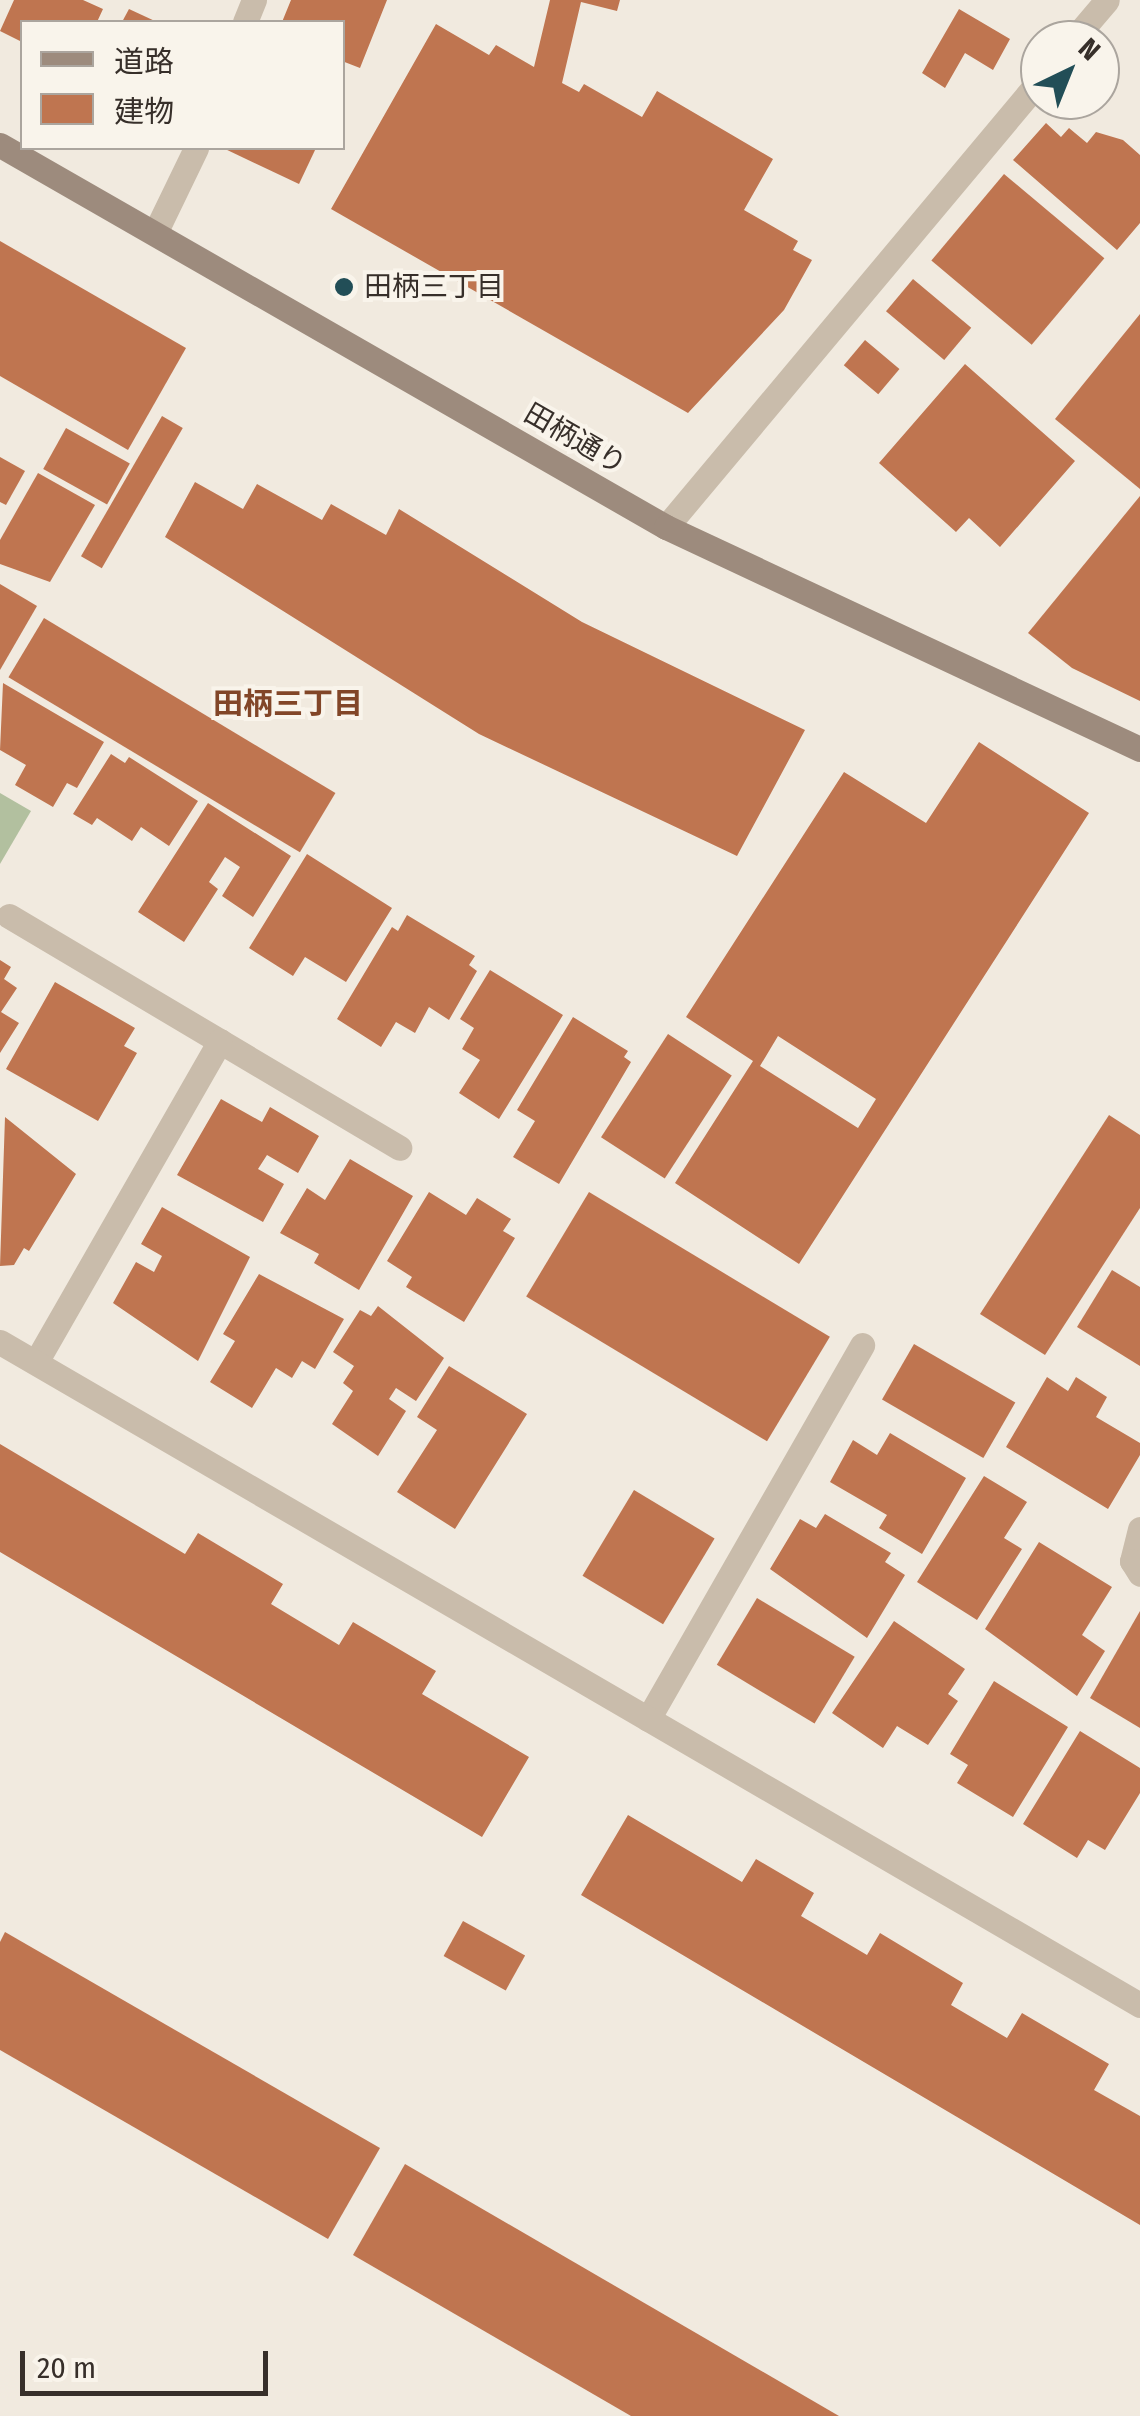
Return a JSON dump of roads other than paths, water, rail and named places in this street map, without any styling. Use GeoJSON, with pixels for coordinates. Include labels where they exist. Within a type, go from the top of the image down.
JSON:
{"type":"FeatureCollection","features":[{"type":"Feature","properties":{"kind":"street"},"geometry":{"type":"LineString","coordinates":[[1090,20],[1106,0]]}},
{"type":"Feature","properties":{"kind":"street"},"geometry":{"type":"LineString","coordinates":[[666,527],[1020,104]]}},
{"type":"Feature","properties":{"kind":"street","name":"田柄通り"},"geometry":{"type":"LineString","coordinates":[[0,145],[666,527],[1140,748]]}},
{"type":"Feature","properties":{"kind":"street"},"geometry":{"type":"LineString","coordinates":[[156,233],[195,150]]}},
{"type":"Feature","properties":{"kind":"street"},"geometry":{"type":"LineString","coordinates":[[9,916],[399,1148]]}},
{"type":"Feature","properties":{"kind":"street"},"geometry":{"type":"LineString","coordinates":[[36,1362],[220,1042]]}},
{"type":"Feature","properties":{"kind":"street"},"geometry":{"type":"LineString","coordinates":[[0,1342],[1140,2004]]}},
{"type":"Feature","properties":{"kind":"street"},"geometry":{"type":"LineString","coordinates":[[648,1718],[862,1344]]}},
{"type":"Feature","properties":{"kind":"street"},"geometry":{"type":"LineString","coordinates":[[1140,1529],[1132,1561],[1140,1574]]}},
{"type":"Feature","properties":{"kind":"place","name":"田柄三丁目"},"geometry":{"type":"Point","coordinates":[344,287]}},
{"type":"Feature","properties":{"kind":"district","name":"田柄三丁目"},"geometry":{"type":"Point","coordinates":[288,704]}}]}
